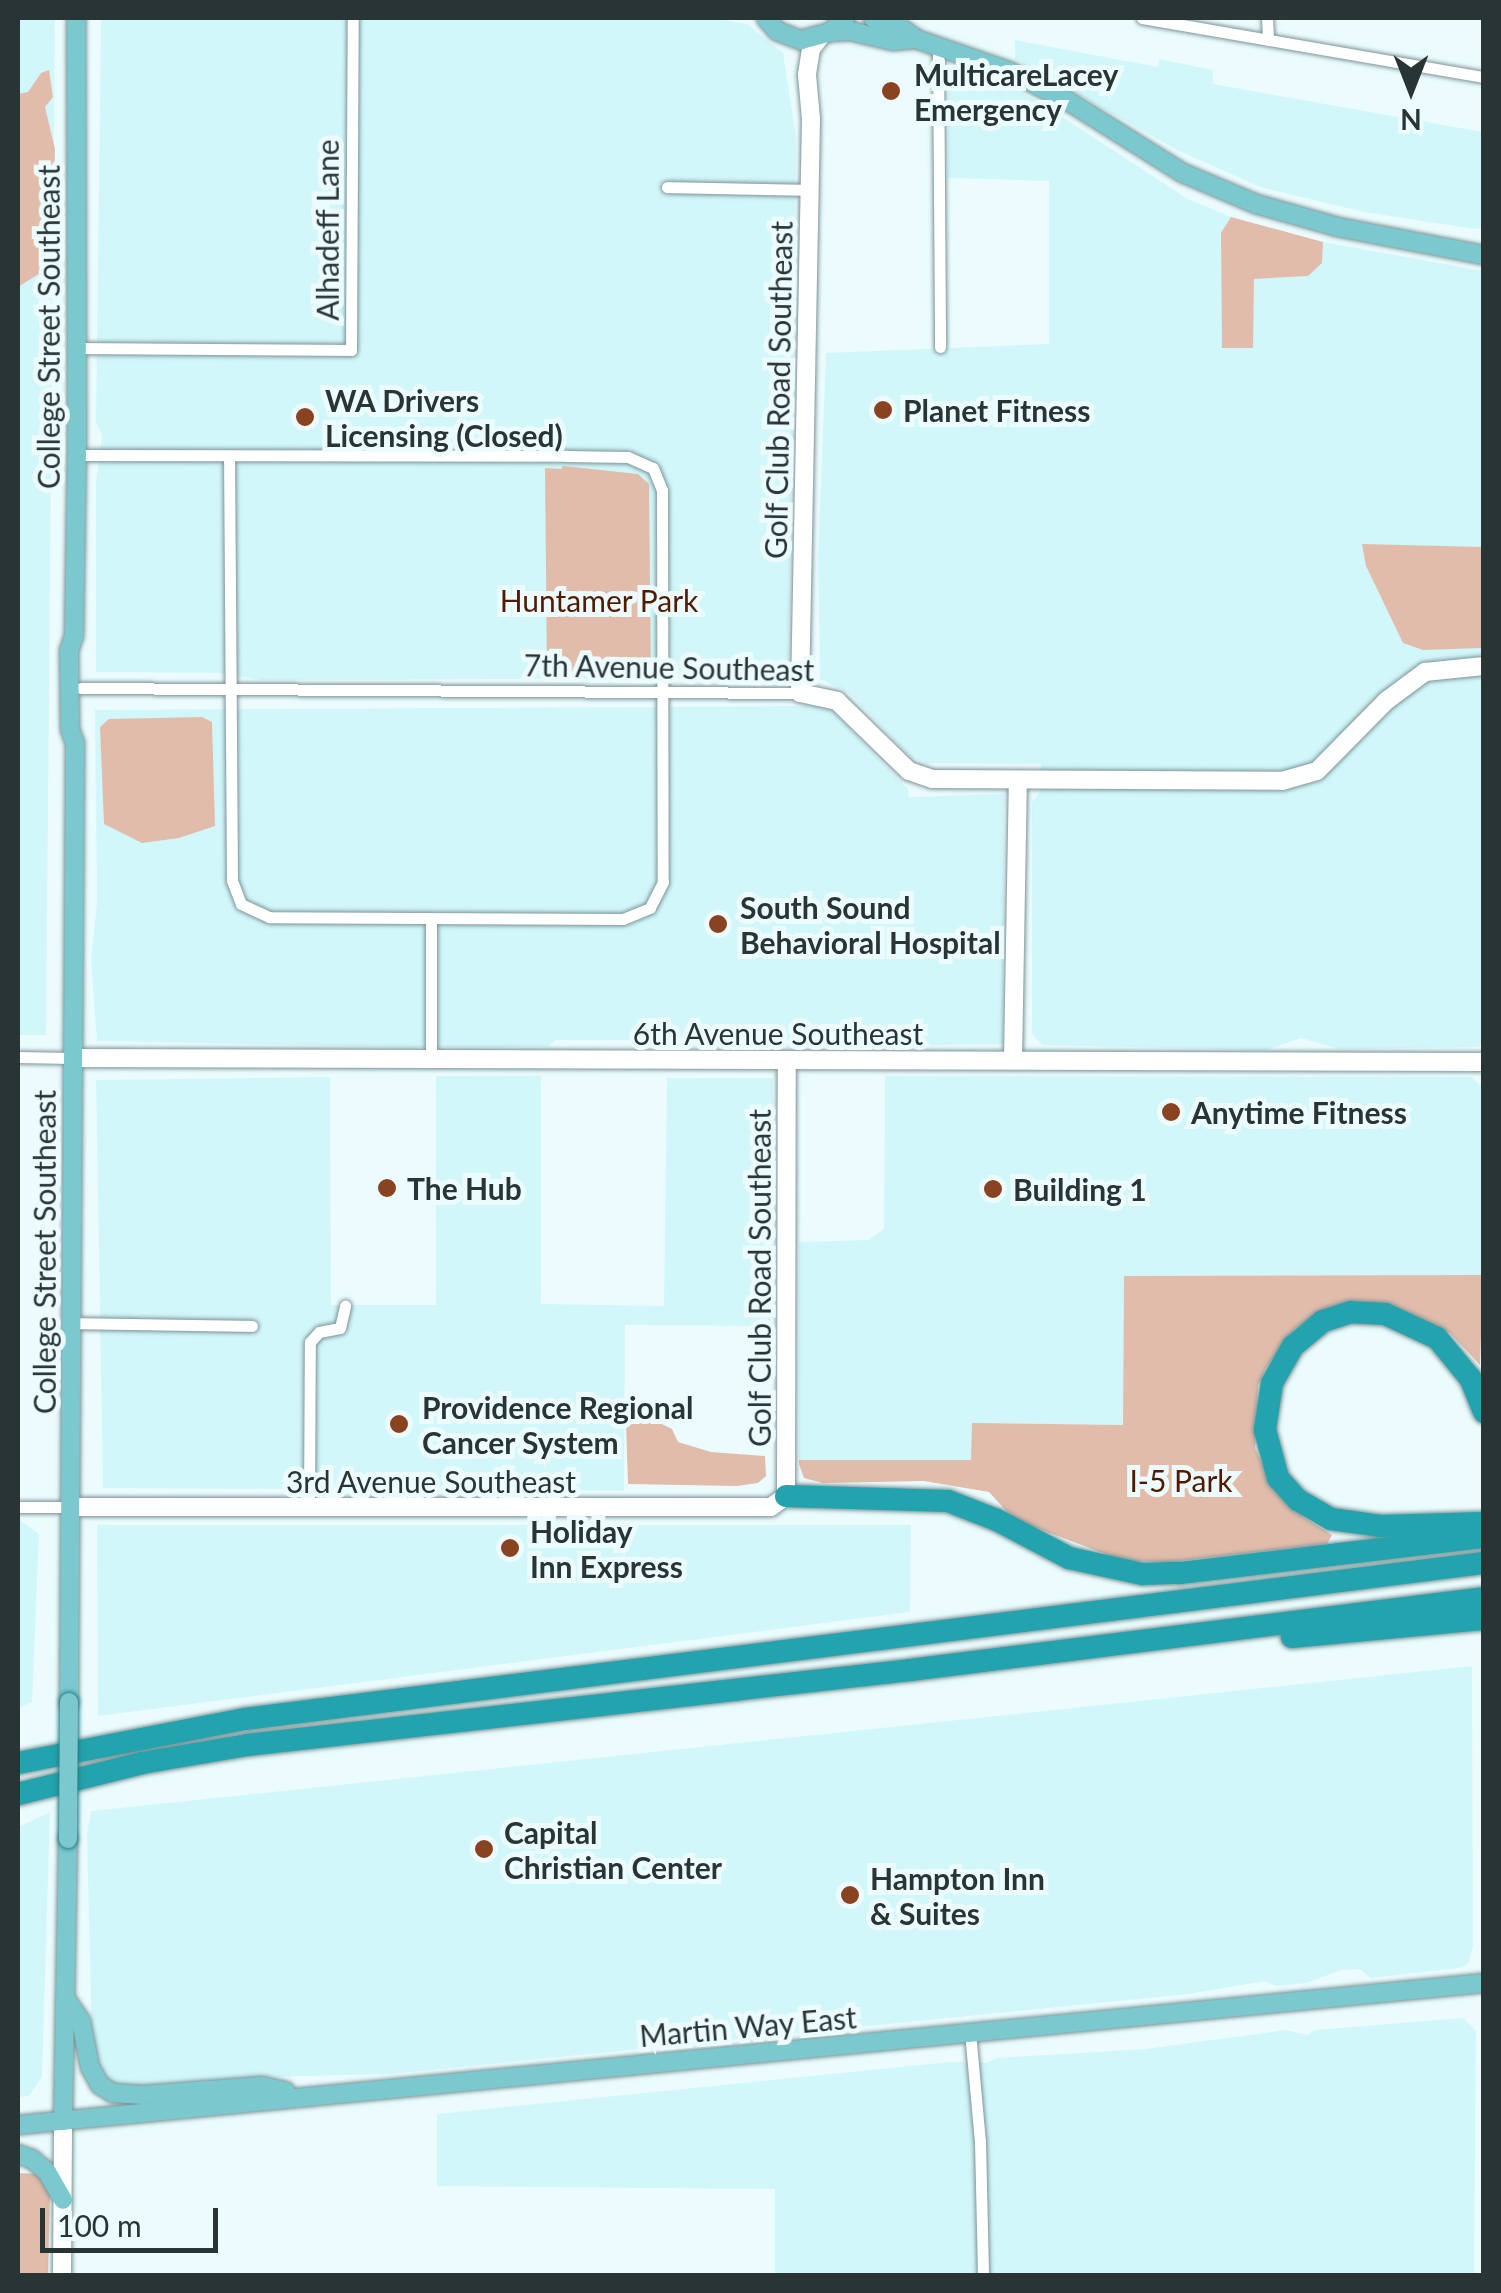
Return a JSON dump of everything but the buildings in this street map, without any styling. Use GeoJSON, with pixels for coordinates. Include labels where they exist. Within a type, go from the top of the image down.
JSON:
{"type":"FeatureCollection","features":[{"type":"Feature","properties":{"kind":"highway"},"geometry":{"type":"LineString","coordinates":[[1484,1412],[1470,1378],[1436,1338],[1386,1314],[1352,1312],[1323,1321],[1285,1357],[1269,1392],[1266,1430],[1271,1460],[1288,1490],[1332,1519],[1382,1526],[1484,1524]]}},
{"type":"Feature","properties":{"kind":"highway"},"geometry":{"type":"LineString","coordinates":[[786,1496],[948,1501],[997,1520],[1069,1558],[1142,1574],[1484,1537]]}},
{"type":"Feature","properties":{"kind":"highway"},"geometry":{"type":"LineString","coordinates":[[18,1763],[245,1719],[1484,1563]]}},
{"type":"Feature","properties":{"kind":"highway"},"geometry":{"type":"LineString","coordinates":[[18,1797],[48,1784],[247,1746],[910,1670],[1484,1598]]}},
{"type":"Feature","properties":{"kind":"highway"},"geometry":{"type":"LineString","coordinates":[[910,1670],[1484,1619]]}},
{"type":"Feature","properties":{"kind":"main road","name":"College Street Southeast"},"geometry":{"type":"LineString","coordinates":[[63,2121],[70,1702],[75,743],[70,729],[69,651],[74,636],[77,455],[76,18]]}},
{"type":"Feature","properties":{"kind":"main road"},"geometry":{"type":"LineString","coordinates":[[766,18],[784,35],[802,40],[850,31],[893,41],[916,39]]}},
{"type":"Feature","properties":{"kind":"main road"},"geometry":{"type":"LineString","coordinates":[[826,34],[845,18]]}},
{"type":"Feature","properties":{"kind":"main road"},"geometry":{"type":"LineString","coordinates":[[874,18],[897,26],[916,39],[1042,87],[1183,173],[1256,204],[1338,227],[1484,255]]}},
{"type":"Feature","properties":{"kind":"main road","name":"College Street Southeast"},"geometry":{"type":"LineString","coordinates":[[74,636],[81,652],[81,730],[75,743]]}},
{"type":"Feature","properties":{"kind":"main road","name":"Martin Way East"},"geometry":{"type":"LineString","coordinates":[[18,2125],[1484,1983]]}},
{"type":"Feature","properties":{"kind":"main road"},"geometry":{"type":"LineString","coordinates":[[65,1998],[81,2021],[90,2068],[100,2085],[114,2093],[143,2095],[262,2086],[305,2095]]}},
{"type":"Feature","properties":{"kind":"main road"},"geometry":{"type":"LineString","coordinates":[[18,2154],[32,2159],[47,2172],[63,2200]]}},
{"type":"Feature","properties":{"kind":"street","name":"Alhadeff Lane"},"geometry":{"type":"LineString","coordinates":[[77,348],[351,350],[353,18]]}},
{"type":"Feature","properties":{"kind":"street"},"geometry":{"type":"LineString","coordinates":[[1142,18],[1484,78]]}},
{"type":"Feature","properties":{"kind":"street"},"geometry":{"type":"LineString","coordinates":[[1268,18],[1268,40]]}},
{"type":"Feature","properties":{"kind":"street","name":"Golf Club Road Southeast"},"geometry":{"type":"LineString","coordinates":[[807,89],[808,59],[826,34]]}},
{"type":"Feature","properties":{"kind":"street","name":"Golf Club Road Southeast"},"geometry":{"type":"LineString","coordinates":[[784,35],[797,53],[811,119],[800,692]]}},
{"type":"Feature","properties":{"kind":"street"},"geometry":{"type":"LineString","coordinates":[[938,45],[940,347]]}},
{"type":"Feature","properties":{"kind":"street"},"geometry":{"type":"LineString","coordinates":[[667,187],[809,190]]}},
{"type":"Feature","properties":{"kind":"street"},"geometry":{"type":"LineString","coordinates":[[77,455],[567,456],[645,462],[653,468],[662,490],[663,882],[650,908],[623,919],[269,917],[240,904],[232,880],[229,456]]}},
{"type":"Feature","properties":{"kind":"street","name":"7th Avenue Southeast"},"geometry":{"type":"LineString","coordinates":[[81,688],[800,692],[837,701],[909,772],[956,781],[1309,777],[1410,680],[1440,667],[1484,666]]}},
{"type":"Feature","properties":{"kind":"street"},"geometry":{"type":"LineString","coordinates":[[1014,1060],[1018,780]]}},
{"type":"Feature","properties":{"kind":"street"},"geometry":{"type":"LineString","coordinates":[[431,918],[432,1060]]}},
{"type":"Feature","properties":{"kind":"street"},"geometry":{"type":"LineString","coordinates":[[18,1057],[72,1058]]}},
{"type":"Feature","properties":{"kind":"street","name":"6th Avenue Southeast"},"geometry":{"type":"LineString","coordinates":[[72,1058],[1484,1062]]}},
{"type":"Feature","properties":{"kind":"street","name":"Golf Club Road Southeast"},"geometry":{"type":"LineString","coordinates":[[786,1496],[787,1060]]}},
{"type":"Feature","properties":{"kind":"street"},"geometry":{"type":"LineString","coordinates":[[309,1507],[310,1342],[319,1332],[340,1328],[345,1306]]}},
{"type":"Feature","properties":{"kind":"street"},"geometry":{"type":"LineString","coordinates":[[72,1324],[252,1326]]}},
{"type":"Feature","properties":{"kind":"street","name":"3rd Avenue Southeast"},"geometry":{"type":"LineString","coordinates":[[71,1508],[756,1510],[771,1507],[786,1496]]}},
{"type":"Feature","properties":{"kind":"street"},"geometry":{"type":"LineString","coordinates":[[18,1507],[71,1508]]}},
{"type":"Feature","properties":{"kind":"street"},"geometry":{"type":"LineString","coordinates":[[970,2032],[980,2141],[983,2276]]}},
{"type":"Feature","properties":{"kind":"street"},"geometry":{"type":"LineString","coordinates":[[62,2276],[63,2121]]}},
{"type":"Feature","properties":{"kind":"shaded area"},"geometry":{"type":"Polygon","coordinates":[[[18,18],[55,18],[46,1035],[18,1035],[18,18]]]}},
{"type":"Feature","properties":{"kind":"shaded area"},"geometry":{"type":"Polygon","coordinates":[[[101,18],[712,18],[747,24],[783,53],[796,137],[788,678],[262,680],[217,673],[96,672],[96,483],[102,436],[96,422],[101,18]]]}},
{"type":"Feature","properties":{"kind":"shaded area"},"geometry":{"type":"Polygon","coordinates":[[[1015,40],[1158,67],[1159,59],[1213,70],[1213,84],[1483,132],[1483,224],[1479,229],[1468,228],[1364,212],[1260,187],[1179,151],[1015,59],[1015,40]]]}},
{"type":"Feature","properties":{"kind":"shaded area"},"geometry":{"type":"Polygon","coordinates":[[[955,70],[1001,83],[1036,100],[1188,199],[1231,217],[1323,242],[1483,271],[1484,1039],[1479,1047],[1340,1049],[1301,1038],[1266,1050],[1042,1045],[1032,1034],[1032,802],[1039,794],[1041,764],[926,763],[911,757],[849,693],[820,679],[818,558],[826,353],[1049,344],[1049,181],[948,178],[949,81],[955,70]]]}},
{"type":"Feature","properties":{"kind":"shaded area"},"geometry":{"type":"Polygon","coordinates":[[[818,706],[833,712],[908,789],[909,797],[1004,794],[1003,1044],[761,1047],[751,1041],[556,1040],[547,1047],[408,1047],[97,1041],[91,960],[97,902],[95,710],[818,706]]]}},
{"type":"Feature","properties":{"kind":"shaded area"},"geometry":{"type":"Polygon","coordinates":[[[436,1076],[541,1076],[541,1304],[664,1306],[667,1078],[773,1078],[771,1326],[625,1325],[624,1491],[103,1488],[96,1080],[330,1077],[331,1305],[436,1305],[436,1076]]]}},
{"type":"Feature","properties":{"kind":"shaded area"},"geometry":{"type":"Polygon","coordinates":[[[885,1076],[1471,1077],[1483,1087],[1483,1275],[1125,1276],[1123,1425],[973,1423],[972,1460],[799,1460],[799,1242],[868,1240],[884,1229],[885,1076]]]}},
{"type":"Feature","properties":{"kind":"shaded area"},"geometry":{"type":"Polygon","coordinates":[[[18,1519],[39,1534],[32,1702],[18,1708],[18,1519]]]}},
{"type":"Feature","properties":{"kind":"shaded area"},"geometry":{"type":"Polygon","coordinates":[[[97,1525],[911,1525],[910,1612],[98,1716],[97,1525]]]}},
{"type":"Feature","properties":{"kind":"shaded area"},"geometry":{"type":"Polygon","coordinates":[[[1472,1666],[1473,1947],[1468,1964],[1459,1968],[1370,1978],[1360,1969],[1341,1970],[1307,1983],[1276,1986],[1265,1981],[1189,1994],[389,2074],[265,2077],[131,2093],[115,2088],[98,2072],[92,2046],[87,1834],[91,1811],[1472,1666]]]}},
{"type":"Feature","properties":{"kind":"shaded area"},"geometry":{"type":"Polygon","coordinates":[[[50,1812],[42,2077],[29,2096],[18,2097],[18,1827],[50,1812]]]}},
{"type":"Feature","properties":{"kind":"shaded area"},"geometry":{"type":"Polygon","coordinates":[[[1463,2018],[1476,2031],[1474,2275],[775,2275],[775,2189],[437,2186],[437,2114],[949,2062],[986,2063],[996,2058],[1146,2049],[1286,2030],[1307,2035],[1315,2030],[1463,2018]]]}},
{"type":"Feature","properties":{"kind":"green space"},"geometry":{"type":"Polygon","coordinates":[[[49,70],[53,97],[45,107],[55,149],[53,265],[18,287],[18,94],[28,92],[41,73],[49,70]]]}},
{"type":"Feature","properties":{"kind":"green space"},"geometry":{"type":"Polygon","coordinates":[[[1231,217],[1323,242],[1322,263],[1308,276],[1254,279],[1253,348],[1222,348],[1221,233],[1231,217]]]}},
{"type":"Feature","properties":{"kind":"green space","name":"Huntamer Park"},"geometry":{"type":"Polygon","coordinates":[[[563,466],[638,474],[649,484],[651,677],[547,676],[545,468],[563,466]]]}},
{"type":"Feature","properties":{"kind":"green space"},"geometry":{"type":"Polygon","coordinates":[[[1362,544],[1483,547],[1483,648],[1423,650],[1403,643],[1366,566],[1362,544]]]}},
{"type":"Feature","properties":{"kind":"green space"},"geometry":{"type":"Polygon","coordinates":[[[202,717],[212,722],[215,826],[179,838],[142,843],[104,824],[100,727],[109,719],[202,717]]]}},
{"type":"Feature","properties":{"kind":"green space","name":"I-5 Park"},"geometry":{"type":"Polygon","coordinates":[[[1483,1275],[1480,1365],[1450,1333],[1399,1310],[1319,1312],[1295,1329],[1266,1368],[1258,1385],[1255,1448],[1273,1487],[1303,1517],[1332,1535],[1327,1544],[1170,1562],[1124,1561],[1029,1525],[1009,1514],[989,1492],[924,1481],[823,1483],[804,1478],[799,1464],[799,1460],[971,1460],[972,1423],[1123,1425],[1124,1276],[1483,1275]]]}},
{"type":"Feature","properties":{"kind":"green space"},"geometry":{"type":"Polygon","coordinates":[[[645,1416],[672,1429],[678,1442],[711,1452],[765,1456],[766,1476],[758,1483],[737,1486],[628,1484],[626,1424],[632,1417],[645,1416]]]}},
{"type":"Feature","properties":{"kind":"green space"},"geometry":{"type":"Polygon","coordinates":[[[18,2173],[40,2174],[50,2192],[48,2275],[18,2276],[18,2173]]]}},
{"type":"Feature","properties":{"kind":"place","name":"MulticareLacey Emergency"},"geometry":{"type":"Point","coordinates":[891,91]}},
{"type":"Feature","properties":{"kind":"place","name":"Planet Fitness"},"geometry":{"type":"Point","coordinates":[883,410]}},
{"type":"Feature","properties":{"kind":"place","name":"WA Drivers Licensing (Closed)"},"geometry":{"type":"Point","coordinates":[305,417]}},
{"type":"Feature","properties":{"kind":"place","name":"South Sound Behavioral Hospital"},"geometry":{"type":"Point","coordinates":[718,924]}},
{"type":"Feature","properties":{"kind":"place","name":"Anytime Fitness"},"geometry":{"type":"Point","coordinates":[1171,1112]}},
{"type":"Feature","properties":{"kind":"place","name":"The Hub"},"geometry":{"type":"Point","coordinates":[387,1188]}},
{"type":"Feature","properties":{"kind":"place","name":"Building 1"},"geometry":{"type":"Point","coordinates":[993,1189]}},
{"type":"Feature","properties":{"kind":"place","name":"Providence Regional Cancer System"},"geometry":{"type":"Point","coordinates":[399,1424]}},
{"type":"Feature","properties":{"kind":"place","name":"Holiday Inn Express"},"geometry":{"type":"Point","coordinates":[510,1548]}},
{"type":"Feature","properties":{"kind":"place","name":"Capital Christian Center"},"geometry":{"type":"Point","coordinates":[484,1849]}},
{"type":"Feature","properties":{"kind":"place","name":"Hampton Inn & Suites"},"geometry":{"type":"Point","coordinates":[850,1895]}}]}
